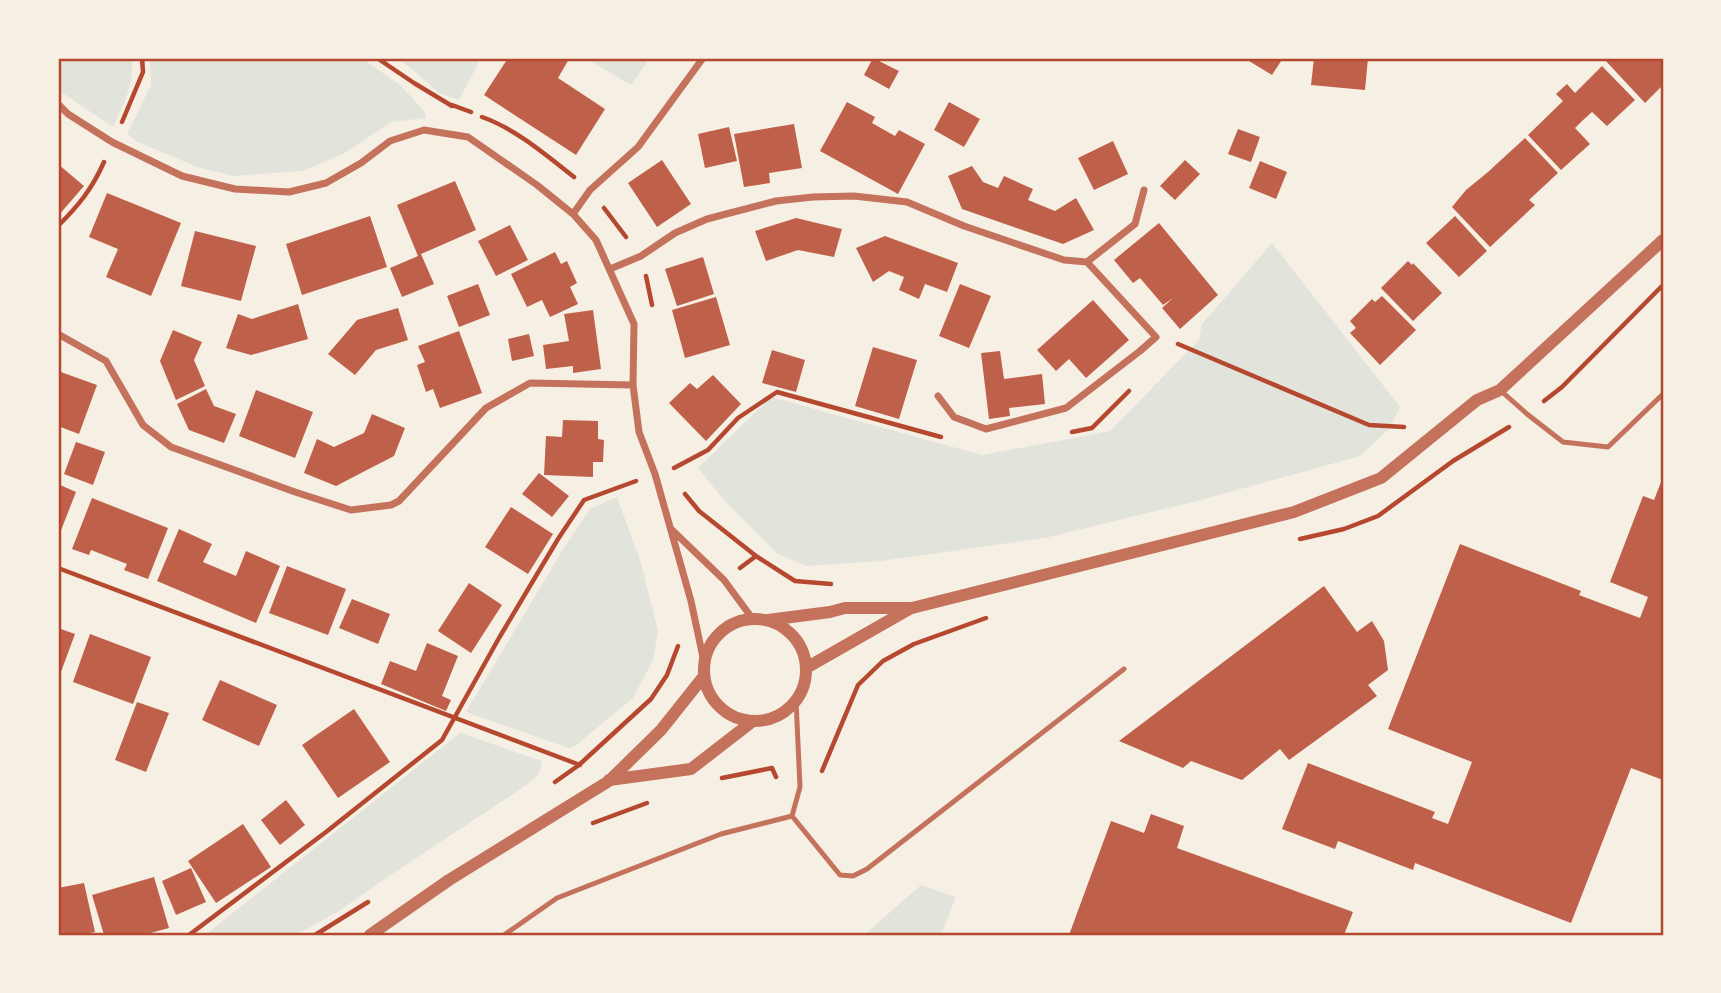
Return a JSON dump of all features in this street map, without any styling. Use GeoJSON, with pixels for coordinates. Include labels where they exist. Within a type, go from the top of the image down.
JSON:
{"type":"FeatureCollection","features":[{"type":"Feature","properties":{"kind":"street"},"geometry":{"type":"LineString","coordinates":[[573,214],[590,190],[638,147],[703,58]]}},
{"type":"Feature","properties":{"kind":"street"},"geometry":{"type":"LineString","coordinates":[[58,104],[68,114],[112,142],[182,176],[235,189],[289,192],[326,183],[362,163],[390,141],[424,130],[468,136],[537,185],[573,214],[596,240],[634,324],[633,386],[639,432],[655,474],[691,601],[711,696],[725,712],[738,718],[753,721],[769,719],[784,712],[796,700],[803,685],[806,668],[803,652],[795,638],[783,626],[768,620]]}},
{"type":"Feature","properties":{"kind":"street"},"geometry":{"type":"LineString","coordinates":[[1087,262],[1135,224],[1144,190]]}},
{"type":"Feature","properties":{"kind":"street"},"geometry":{"type":"LineString","coordinates":[[610,269],[641,256],[675,233],[707,219],[776,201],[854,196],[907,202],[964,226],[1064,260],[1087,262],[1156,337],[1066,408],[986,429],[954,417],[938,396]]}},
{"type":"Feature","properties":{"kind":"street"},"geometry":{"type":"LineString","coordinates":[[370,935],[449,880],[609,780],[661,730],[704,669],[708,649],[715,637],[726,627],[752,618],[768,620],[845,608],[912,608],[1294,512],[1381,478],[1477,400],[1500,390],[1663,240]]}},
{"type":"Feature","properties":{"kind":"street"},"geometry":{"type":"LineString","coordinates":[[58,334],[106,361],[143,425],[171,447],[352,510],[391,505],[399,501],[486,408],[530,383],[633,386]]}},
{"type":"Feature","properties":{"kind":"street"},"geometry":{"type":"LineString","coordinates":[[671,528],[724,580],[752,618]]}},
{"type":"Feature","properties":{"kind":"street"},"geometry":{"type":"LineString","coordinates":[[806,668],[912,608]]}},
{"type":"Feature","properties":{"kind":"street"},"geometry":{"type":"LineString","coordinates":[[609,780],[691,769],[753,721]]}},
{"type":"Feature","properties":{"kind":"lane"},"geometry":{"type":"LineString","coordinates":[[1500,390],[1563,442],[1608,447],[1663,394]]}},
{"type":"Feature","properties":{"kind":"lane"},"geometry":{"type":"LineString","coordinates":[[792,816],[840,875],[853,876],[867,869],[1124,669]]}},
{"type":"Feature","properties":{"kind":"lane"},"geometry":{"type":"LineString","coordinates":[[792,816],[800,787],[796,700]]}},
{"type":"Feature","properties":{"kind":"lane"},"geometry":{"type":"LineString","coordinates":[[504,935],[557,898],[720,834],[792,816]]}},
{"type":"Feature","properties":{"kind":"path"},"geometry":{"type":"LineString","coordinates":[[58,226],[81,204],[99,173],[127,114],[143,72],[142,58]]}},
{"type":"Feature","properties":{"kind":"path"},"geometry":{"type":"LineString","coordinates":[[377,58],[452,105],[468,136]]}},
{"type":"Feature","properties":{"kind":"path"},"geometry":{"type":"LineString","coordinates":[[1527,414],[1562,387],[1663,285]]}},
{"type":"Feature","properties":{"kind":"path"},"geometry":{"type":"LineString","coordinates":[[1169,352],[1178,343],[1369,425],[1440,430]]}},
{"type":"Feature","properties":{"kind":"path"},"geometry":{"type":"LineString","coordinates":[[1070,432],[1092,428],[1131,388]]}},
{"type":"Feature","properties":{"kind":"path"},"geometry":{"type":"LineString","coordinates":[[189,935],[442,740],[551,550],[584,500],[667,471],[708,450],[738,418],[777,392],[950,440]]}},
{"type":"Feature","properties":{"kind":"path"},"geometry":{"type":"LineString","coordinates":[[724,580],[756,556],[795,581],[831,584],[845,608]]}},
{"type":"Feature","properties":{"kind":"path"},"geometry":{"type":"LineString","coordinates":[[58,568],[579,765],[609,780]]}},
{"type":"Feature","properties":{"kind":"path"},"geometry":{"type":"LineString","coordinates":[[548,786],[579,765],[651,699],[667,675],[680,640]]}},
{"type":"Feature","properties":{"kind":"path"},"geometry":{"type":"LineString","coordinates":[[720,778],[772,768],[783,790],[800,787],[820,776],[858,685]]}},
{"type":"Feature","properties":{"kind":"path"},"geometry":{"type":"LineString","coordinates":[[582,828],[659,798]]}},
{"type":"Feature","properties":{"kind":"path"},"geometry":{"type":"LineString","coordinates":[[315,935],[372,900]]}},
{"type":"Feature","properties":{"kind":"shaded area"},"geometry":{"type":"Polygon","coordinates":[[[58,58],[131,58],[130,85],[113,127],[58,90],[58,58]]]}},
{"type":"Feature","properties":{"kind":"shaded area"},"geometry":{"type":"Polygon","coordinates":[[[150,58],[362,58],[401,86],[425,112],[426,118],[391,122],[343,154],[302,171],[233,176],[197,167],[136,141],[127,134],[151,85],[150,58]]]}},
{"type":"Feature","properties":{"kind":"shaded area"},"geometry":{"type":"Polygon","coordinates":[[[399,58],[481,58],[459,100],[439,93],[399,58]]]}},
{"type":"Feature","properties":{"kind":"shaded area"},"geometry":{"type":"Polygon","coordinates":[[[585,58],[650,58],[631,85],[585,58]]]}},
{"type":"Feature","properties":{"kind":"shaded area"},"geometry":{"type":"Polygon","coordinates":[[[1272,243],[1400,407],[1389,429],[1360,456],[1201,500],[1045,538],[881,561],[806,566],[778,554],[724,500],[698,468],[771,397],[982,455],[1110,431],[1199,340],[1202,324],[1272,243]]]}},
{"type":"Feature","properties":{"kind":"shaded area"},"geometry":{"type":"Polygon","coordinates":[[[617,497],[640,560],[658,631],[653,660],[633,698],[575,746],[568,748],[466,712],[590,509],[617,497]]]}},
{"type":"Feature","properties":{"kind":"shaded area"},"geometry":{"type":"Polygon","coordinates":[[[460,733],[542,761],[539,774],[339,911],[296,935],[205,935],[460,733]]]}},
{"type":"Feature","properties":{"kind":"shaded area"},"geometry":{"type":"Polygon","coordinates":[[[921,885],[956,897],[941,935],[864,935],[921,885]]]}},
{"type":"Feature","properties":{"kind":"building"},"geometry":{"type":"Polygon","coordinates":[[[508,58],[569,59],[558,78],[605,109],[576,155],[484,95],[508,58]]]}},
{"type":"Feature","properties":{"kind":"building"},"geometry":{"type":"Polygon","coordinates":[[[873,58],[899,71],[889,89],[864,75],[873,58]]]}},
{"type":"Feature","properties":{"kind":"building"},"geometry":{"type":"Polygon","coordinates":[[[1244,58],[1283,58],[1272,75],[1244,58]]]}},
{"type":"Feature","properties":{"kind":"building"},"geometry":{"type":"Polygon","coordinates":[[[1314,58],[1368,58],[1365,90],[1311,85],[1314,58]]]}},
{"type":"Feature","properties":{"kind":"building"},"geometry":{"type":"Polygon","coordinates":[[[1605,58],[1663,58],[1663,85],[1645,103],[1605,58]]]}},
{"type":"Feature","properties":{"kind":"building"},"geometry":{"type":"Polygon","coordinates":[[[1602,66],[1635,100],[1607,126],[1592,112],[1582,121],[1575,128],[1590,144],[1561,170],[1528,135],[1563,101],[1556,94],[1567,84],[1575,93],[1602,66]]]}},
{"type":"Feature","properties":{"kind":"building"},"geometry":{"type":"Polygon","coordinates":[[[847,102],[875,117],[872,123],[895,136],[899,130],[925,144],[898,194],[820,151],[847,102]]]}},
{"type":"Feature","properties":{"kind":"building"},"geometry":{"type":"Polygon","coordinates":[[[949,102],[980,119],[964,147],[934,130],[949,102]]]}},
{"type":"Feature","properties":{"kind":"building"},"geometry":{"type":"Polygon","coordinates":[[[794,124],[802,168],[769,173],[770,183],[744,187],[734,134],[794,124]]]}},
{"type":"Feature","properties":{"kind":"building"},"geometry":{"type":"Polygon","coordinates":[[[729,127],[737,161],[705,168],[698,134],[729,127]]]}},
{"type":"Feature","properties":{"kind":"building"},"geometry":{"type":"Polygon","coordinates":[[[1238,129],[1260,137],[1251,162],[1228,154],[1238,129]]]}},
{"type":"Feature","properties":{"kind":"building"},"geometry":{"type":"Polygon","coordinates":[[[1525,138],[1558,173],[1529,200],[1535,205],[1490,247],[1452,207],[1466,190],[1525,138]]]}},
{"type":"Feature","properties":{"kind":"building"},"geometry":{"type":"Polygon","coordinates":[[[1113,141],[1128,174],[1094,190],[1078,158],[1113,141]]]}},
{"type":"Feature","properties":{"kind":"building"},"geometry":{"type":"Polygon","coordinates":[[[662,160],[691,204],[657,227],[628,183],[662,160]]]}},
{"type":"Feature","properties":{"kind":"building"},"geometry":{"type":"Polygon","coordinates":[[[1185,160],[1200,174],[1175,200],[1160,186],[1185,160]]]}},
{"type":"Feature","properties":{"kind":"building"},"geometry":{"type":"Polygon","coordinates":[[[1260,161],[1287,172],[1276,199],[1249,188],[1260,161]]]}},
{"type":"Feature","properties":{"kind":"building"},"geometry":{"type":"Polygon","coordinates":[[[58,164],[84,186],[58,216],[58,164]]]}},
{"type":"Feature","properties":{"kind":"building"},"geometry":{"type":"Polygon","coordinates":[[[972,166],[983,182],[998,188],[1004,176],[1033,189],[1028,200],[1055,211],[1076,198],[1094,230],[1063,244],[962,209],[948,176],[972,166]]]}},
{"type":"Feature","properties":{"kind":"building"},"geometry":{"type":"Polygon","coordinates":[[[455,181],[476,230],[421,254],[434,284],[402,297],[390,268],[418,256],[397,205],[455,181]]]}},
{"type":"Feature","properties":{"kind":"building"},"geometry":{"type":"Polygon","coordinates":[[[107,193],[181,223],[151,296],[106,277],[118,249],[89,237],[107,193]]]}},
{"type":"Feature","properties":{"kind":"building"},"geometry":{"type":"Polygon","coordinates":[[[370,216],[387,267],[302,295],[286,244],[370,216]]]}},
{"type":"Feature","properties":{"kind":"building"},"geometry":{"type":"Polygon","coordinates":[[[1455,216],[1487,251],[1459,277],[1426,243],[1455,216]]]}},
{"type":"Feature","properties":{"kind":"building"},"geometry":{"type":"Polygon","coordinates":[[[796,218],[842,229],[834,257],[798,250],[766,261],[755,231],[796,218]]]}},
{"type":"Feature","properties":{"kind":"building"},"geometry":{"type":"Polygon","coordinates":[[[1159,223],[1218,295],[1180,329],[1162,308],[1173,298],[1163,305],[1140,278],[1133,283],[1114,260],[1159,223]]]}},
{"type":"Feature","properties":{"kind":"building"},"geometry":{"type":"Polygon","coordinates":[[[510,225],[528,260],[496,276],[478,241],[510,225]]]}},
{"type":"Feature","properties":{"kind":"building"},"geometry":{"type":"Polygon","coordinates":[[[195,231],[256,246],[241,301],[181,286],[195,231]]]}},
{"type":"Feature","properties":{"kind":"building"},"geometry":{"type":"Polygon","coordinates":[[[885,236],[958,263],[947,292],[925,284],[919,299],[899,290],[904,277],[889,271],[873,282],[856,248],[885,236]]]}},
{"type":"Feature","properties":{"kind":"building"},"geometry":{"type":"Polygon","coordinates":[[[555,252],[561,264],[567,261],[577,283],[570,287],[578,304],[550,317],[542,300],[527,307],[511,274],[555,252]]]}},
{"type":"Feature","properties":{"kind":"building"},"geometry":{"type":"Polygon","coordinates":[[[703,257],[714,294],[677,306],[665,269],[703,257]]]}},
{"type":"Feature","properties":{"kind":"building"},"geometry":{"type":"Polygon","coordinates":[[[1408,261],[1442,293],[1413,321],[1381,288],[1408,261]]]}},
{"type":"Feature","properties":{"kind":"building"},"geometry":{"type":"Polygon","coordinates":[[[478,284],[490,315],[459,327],[447,296],[478,284]]]}},
{"type":"Feature","properties":{"kind":"building"},"geometry":{"type":"Polygon","coordinates":[[[960,284],[991,296],[969,348],[939,336],[960,284]]]}},
{"type":"Feature","properties":{"kind":"building"},"geometry":{"type":"Polygon","coordinates":[[[1382,296],[1416,330],[1380,365],[1350,333],[1356,328],[1350,321],[1372,299],[1375,302],[1382,296]]]}},
{"type":"Feature","properties":{"kind":"building"},"geometry":{"type":"Polygon","coordinates":[[[716,297],[730,345],[685,358],[672,310],[716,297]]]}},
{"type":"Feature","properties":{"kind":"building"},"geometry":{"type":"Polygon","coordinates":[[[1093,300],[1129,340],[1086,378],[1069,359],[1056,371],[1037,350],[1093,300]]]}},
{"type":"Feature","properties":{"kind":"building"},"geometry":{"type":"Polygon","coordinates":[[[298,304],[308,339],[251,355],[226,348],[238,314],[252,319],[298,304]]]}},
{"type":"Feature","properties":{"kind":"building"},"geometry":{"type":"Polygon","coordinates":[[[398,308],[408,340],[376,350],[355,375],[328,354],[357,320],[398,308]]]}},
{"type":"Feature","properties":{"kind":"building"},"geometry":{"type":"Polygon","coordinates":[[[593,310],[601,369],[573,373],[573,366],[546,369],[543,345],[569,341],[564,314],[593,310]]]}},
{"type":"Feature","properties":{"kind":"building"},"geometry":{"type":"Polygon","coordinates":[[[173,330],[202,342],[194,360],[205,386],[176,400],[160,361],[173,330]]]}},
{"type":"Feature","properties":{"kind":"building"},"geometry":{"type":"Polygon","coordinates":[[[459,331],[482,393],[440,408],[433,389],[426,392],[417,365],[425,362],[418,346],[459,331]]]}},
{"type":"Feature","properties":{"kind":"building"},"geometry":{"type":"Polygon","coordinates":[[[529,334],[534,356],[512,361],[508,339],[529,334]]]}},
{"type":"Feature","properties":{"kind":"building"},"geometry":{"type":"Polygon","coordinates":[[[873,347],[917,360],[899,419],[855,406],[873,347]]]}},
{"type":"Feature","properties":{"kind":"building"},"geometry":{"type":"Polygon","coordinates":[[[772,350],[805,360],[796,392],[762,383],[772,350]]]}},
{"type":"Feature","properties":{"kind":"building"},"geometry":{"type":"Polygon","coordinates":[[[1000,351],[1004,379],[1042,374],[1045,404],[1009,408],[1010,416],[989,419],[981,353],[1000,351]]]}},
{"type":"Feature","properties":{"kind":"building"},"geometry":{"type":"Polygon","coordinates":[[[58,371],[97,385],[79,434],[58,426],[58,371]]]}},
{"type":"Feature","properties":{"kind":"building"},"geometry":{"type":"Polygon","coordinates":[[[713,375],[741,404],[706,441],[669,403],[690,383],[697,389],[713,375]]]}},
{"type":"Feature","properties":{"kind":"building"},"geometry":{"type":"Polygon","coordinates":[[[206,389],[214,406],[236,414],[224,443],[189,430],[177,404],[206,389]]]}},
{"type":"Feature","properties":{"kind":"building"},"geometry":{"type":"Polygon","coordinates":[[[256,390],[313,412],[295,458],[239,436],[256,390]]]}},
{"type":"Feature","properties":{"kind":"building"},"geometry":{"type":"Polygon","coordinates":[[[372,414],[405,428],[394,456],[336,486],[304,473],[317,439],[334,447],[364,433],[372,414]]]}},
{"type":"Feature","properties":{"kind":"building"},"geometry":{"type":"Polygon","coordinates":[[[563,420],[598,421],[598,439],[604,440],[603,462],[593,462],[593,477],[544,475],[546,436],[562,437],[563,420]]]}},
{"type":"Feature","properties":{"kind":"building"},"geometry":{"type":"Polygon","coordinates":[[[76,442],[105,452],[93,485],[64,474],[76,442]]]}},
{"type":"Feature","properties":{"kind":"building"},"geometry":{"type":"Polygon","coordinates":[[[539,473],[569,496],[552,517],[522,494],[539,473]]]}},
{"type":"Feature","properties":{"kind":"building"},"geometry":{"type":"Polygon","coordinates":[[[1663,477],[1663,780],[1631,768],[1571,923],[1415,863],[1413,870],[1338,841],[1335,849],[1282,829],[1308,763],[1435,812],[1432,818],[1448,824],[1472,762],[1388,729],[1460,544],[1581,591],[1579,595],[1640,618],[1648,597],[1610,582],[1643,496],[1654,500],[1663,477]]]}},
{"type":"Feature","properties":{"kind":"building"},"geometry":{"type":"Polygon","coordinates":[[[58,484],[76,492],[58,538],[58,484]]]}},
{"type":"Feature","properties":{"kind":"building"},"geometry":{"type":"Polygon","coordinates":[[[92,498],[168,528],[148,579],[124,570],[127,564],[91,550],[89,555],[72,549],[92,498]]]}},
{"type":"Feature","properties":{"kind":"building"},"geometry":{"type":"Polygon","coordinates":[[[511,507],[553,534],[528,574],[485,547],[511,507]]]}},
{"type":"Feature","properties":{"kind":"building"},"geometry":{"type":"Polygon","coordinates":[[[179,529],[212,544],[203,562],[236,576],[246,551],[280,566],[256,623],[157,581],[179,529]]]}},
{"type":"Feature","properties":{"kind":"building"},"geometry":{"type":"Polygon","coordinates":[[[287,566],[346,589],[328,635],[269,613],[287,566]]]}},
{"type":"Feature","properties":{"kind":"building"},"geometry":{"type":"Polygon","coordinates":[[[469,583],[502,605],[471,653],[438,631],[469,583]]]}},
{"type":"Feature","properties":{"kind":"building"},"geometry":{"type":"Polygon","coordinates":[[[1324,586],[1357,632],[1372,621],[1384,641],[1388,670],[1368,685],[1377,696],[1289,760],[1280,749],[1242,780],[1191,761],[1183,768],[1119,741],[1324,586]]]}},
{"type":"Feature","properties":{"kind":"building"},"geometry":{"type":"Polygon","coordinates":[[[352,599],[390,614],[378,644],[339,628],[352,599]]]}},
{"type":"Feature","properties":{"kind":"building"},"geometry":{"type":"Polygon","coordinates":[[[58,628],[75,634],[58,680],[58,628]]]}},
{"type":"Feature","properties":{"kind":"building"},"geometry":{"type":"Polygon","coordinates":[[[90,634],[151,657],[133,704],[73,682],[90,634]]]}},
{"type":"Feature","properties":{"kind":"building"},"geometry":{"type":"Polygon","coordinates":[[[427,643],[458,656],[442,696],[451,700],[446,711],[381,684],[390,661],[416,671],[427,643]]]}},
{"type":"Feature","properties":{"kind":"building"},"geometry":{"type":"Polygon","coordinates":[[[220,680],[277,705],[259,746],[202,720],[220,680]]]}},
{"type":"Feature","properties":{"kind":"building"},"geometry":{"type":"Polygon","coordinates":[[[137,702],[169,713],[146,772],[115,760],[137,702]]]}},
{"type":"Feature","properties":{"kind":"building"},"geometry":{"type":"Polygon","coordinates":[[[354,709],[390,762],[338,798],[302,745],[354,709]]]}},
{"type":"Feature","properties":{"kind":"building"},"geometry":{"type":"Polygon","coordinates":[[[286,800],[305,825],[280,845],[261,820],[286,800]]]}},
{"type":"Feature","properties":{"kind":"building"},"geometry":{"type":"Polygon","coordinates":[[[1151,814],[1184,826],[1177,848],[1353,912],[1344,935],[1069,935],[1111,821],[1144,833],[1151,814]]]}},
{"type":"Feature","properties":{"kind":"building"},"geometry":{"type":"Polygon","coordinates":[[[243,824],[271,867],[216,903],[188,861],[243,824]]]}},
{"type":"Feature","properties":{"kind":"building"},"geometry":{"type":"Polygon","coordinates":[[[191,868],[206,902],[176,915],[162,881],[191,868]]]}},
{"type":"Feature","properties":{"kind":"building"},"geometry":{"type":"Polygon","coordinates":[[[154,877],[169,928],[143,935],[104,935],[92,895],[154,877]]]}},
{"type":"Feature","properties":{"kind":"building"},"geometry":{"type":"Polygon","coordinates":[[[84,883],[95,932],[58,935],[58,888],[84,883]]]}}]}
